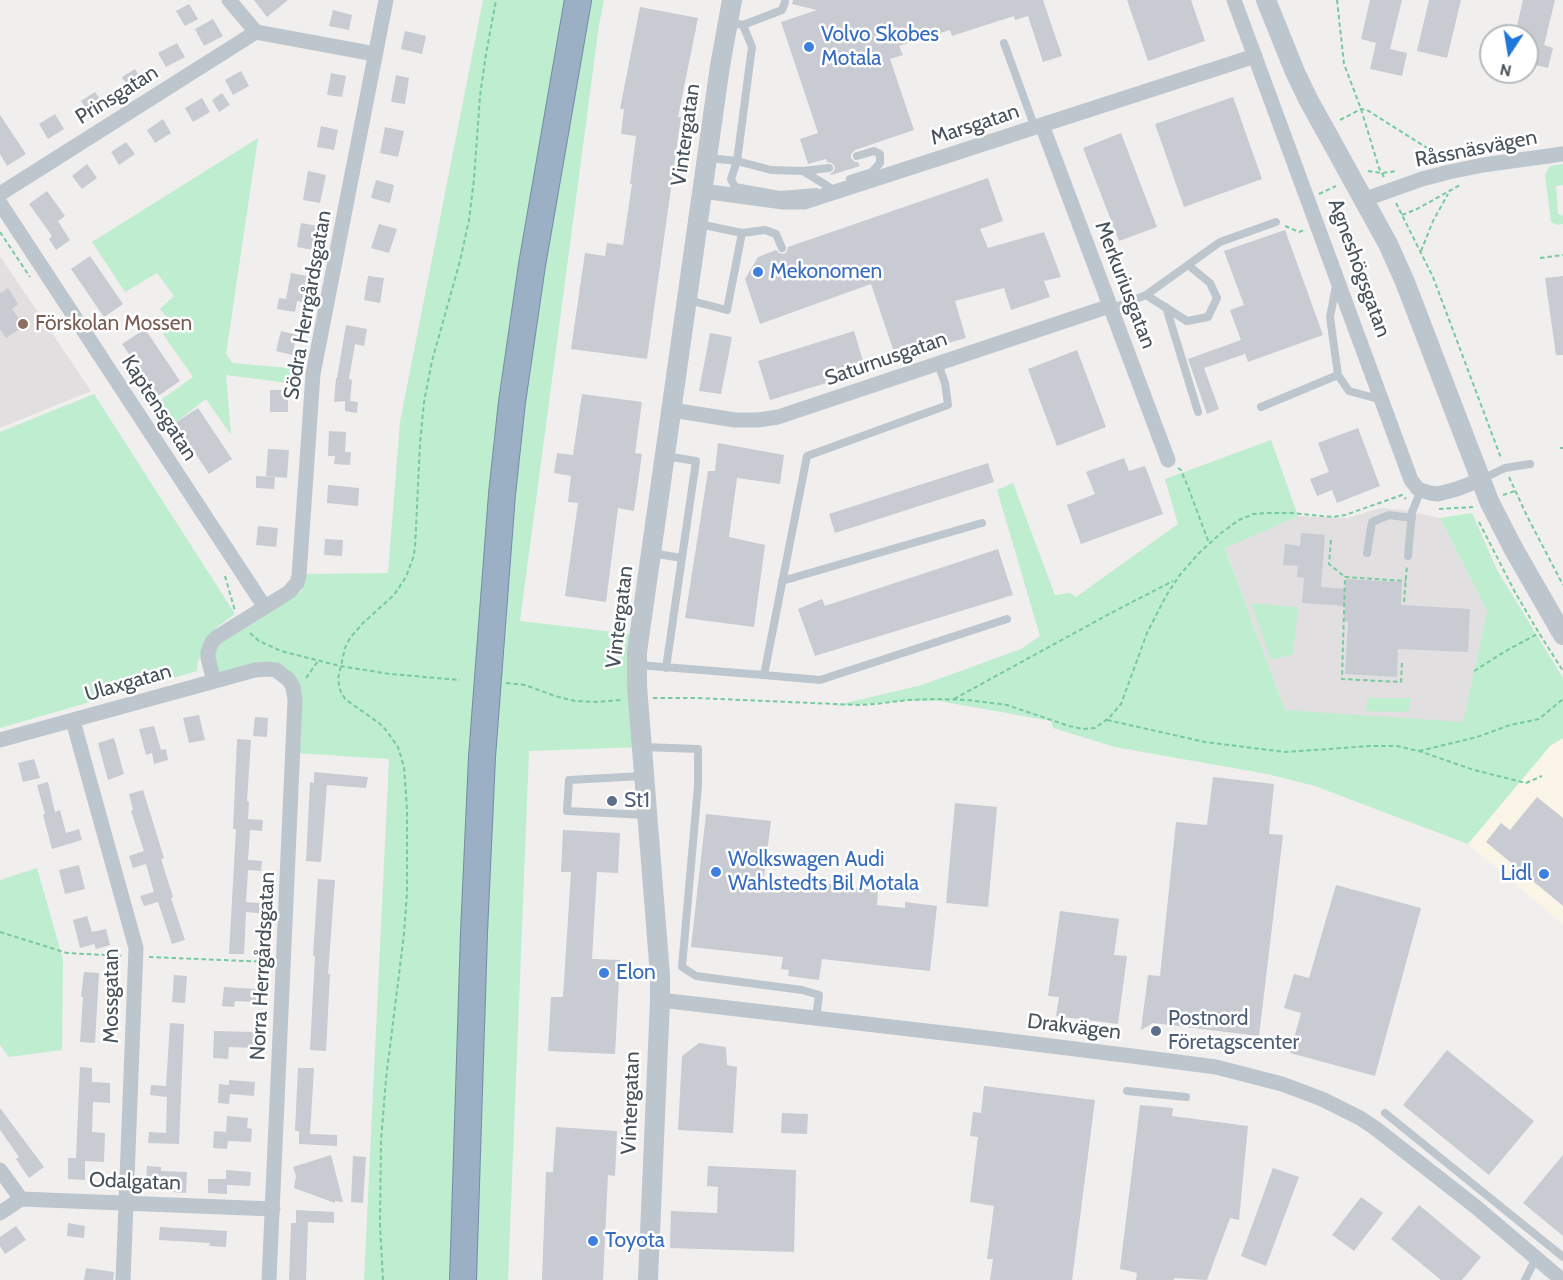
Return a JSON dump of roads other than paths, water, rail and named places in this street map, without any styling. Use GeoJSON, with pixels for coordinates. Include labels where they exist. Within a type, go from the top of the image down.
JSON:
{"type":"FeatureCollection","features":[{"type":"Feature","properties":{"kind":"highway"},"geometry":{"type":"LineString","coordinates":[[446,1280],[456,930],[464,763],[485,490],[514,260],[560,0]]}},
{"type":"Feature","properties":{"kind":"highway"},"geometry":{"type":"LineString","coordinates":[[463,1280],[482,757],[502,494],[512,402],[532,265],[578,0]]}},
{"type":"Feature","properties":{"kind":"street"},"geometry":{"type":"LineString","coordinates":[[229,0],[256,32],[375,54]]}},
{"type":"Feature","properties":{"kind":"street","name":"Södra Herrgårdsgatan"},"geometry":{"type":"LineString","coordinates":[[214,681],[208,658],[212,642],[264,606],[289,592],[297,583],[299,576],[313,374],[386,0]]}},
{"type":"Feature","properties":{"kind":"street","name":"Vintergatan"},"geometry":{"type":"LineString","coordinates":[[648,1280],[660,1000],[659,953],[636,665],[720,66],[736,24],[732,0]]}},
{"type":"Feature","properties":{"kind":"street","name":"Agneshögsgatan"},"geometry":{"type":"LineString","coordinates":[[1234,0],[1418,497]]}},
{"type":"Feature","properties":{"kind":"street","name":"Agneshögsgatan"},"geometry":{"type":"LineString","coordinates":[[1266,0],[1299,81],[1388,244],[1405,282],[1489,501],[1563,635]]}},
{"type":"Feature","properties":{"kind":"street","name":"Prinsgatan"},"geometry":{"type":"LineString","coordinates":[[0,194],[256,32]]}},
{"type":"Feature","properties":{"kind":"street","name":"Marsgatan"},"geometry":{"type":"LineString","coordinates":[[702,191],[783,202],[804,202],[1255,56]]}},
{"type":"Feature","properties":{"kind":"street","name":"Merkuriusgatan"},"geometry":{"type":"LineString","coordinates":[[1039,127],[1168,460]]}},
{"type":"Feature","properties":{"kind":"street","name":"Råssnäsvägen"},"geometry":{"type":"LineString","coordinates":[[1363,200],[1449,172],[1563,154]]}},
{"type":"Feature","properties":{"kind":"street","name":"Kaptensgatan"},"geometry":{"type":"LineString","coordinates":[[0,202],[264,606]]}},
{"type":"Feature","properties":{"kind":"street","name":"Saturnusgatan"},"geometry":{"type":"LineString","coordinates":[[672,410],[735,420],[778,417],[1110,307]]}},
{"type":"Feature","properties":{"kind":"street"},"geometry":{"type":"LineString","coordinates":[[1418,497],[1430,493],[1446,493],[1480,480]]}},
{"type":"Feature","properties":{"kind":"street","name":"Ulaxgatan"},"geometry":{"type":"LineString","coordinates":[[0,740],[255,670],[268,669],[283,675],[293,687]]}},
{"type":"Feature","properties":{"kind":"street","name":"Norra Herrgårdsgatan"},"geometry":{"type":"LineString","coordinates":[[270,1280],[295,700],[293,687]]}},
{"type":"Feature","properties":{"kind":"street","name":"Mossgatan"},"geometry":{"type":"LineString","coordinates":[[73,721],[134,941],[136,956],[123,1280]]}},
{"type":"Feature","properties":{"kind":"street","name":"Drakvägen"},"geometry":{"type":"LineString","coordinates":[[660,1000],[1216,1067],[1303,1091],[1360,1118],[1374,1128],[1476,1207],[1562,1280]]}},
{"type":"Feature","properties":{"kind":"street"},"geometry":{"type":"LineString","coordinates":[[0,1170],[21,1199],[0,1213]]}},
{"type":"Feature","properties":{"kind":"street","name":"Odalgatan"},"geometry":{"type":"LineString","coordinates":[[21,1199],[273,1209]]}},
{"type":"Feature","properties":{"kind":"lane"},"geometry":{"type":"LineString","coordinates":[[785,2],[782,10],[736,24],[752,46],[736,161],[731,179],[735,187],[780,195],[813,192],[872,172],[880,163],[880,154],[874,151],[857,156]]}},
{"type":"Feature","properties":{"kind":"lane"},"geometry":{"type":"LineString","coordinates":[[1004,44],[1039,127]]}},
{"type":"Feature","properties":{"kind":"lane"},"geometry":{"type":"LineString","coordinates":[[707,158],[736,161],[771,170],[803,171],[828,168]]}},
{"type":"Feature","properties":{"kind":"lane"},"geometry":{"type":"LineString","coordinates":[[803,171],[828,187]]}},
{"type":"Feature","properties":{"kind":"lane"},"geometry":{"type":"LineString","coordinates":[[1110,307],[1146,295],[1220,242],[1276,222]]}},
{"type":"Feature","properties":{"kind":"lane"},"geometry":{"type":"LineString","coordinates":[[698,224],[742,233],[765,230],[776,234],[782,248]]}},
{"type":"Feature","properties":{"kind":"lane"},"geometry":{"type":"LineString","coordinates":[[687,299],[727,310],[742,233]]}},
{"type":"Feature","properties":{"kind":"lane"},"geometry":{"type":"LineString","coordinates":[[1146,295],[1187,321],[1208,317],[1217,298],[1210,283],[1188,265]]}},
{"type":"Feature","properties":{"kind":"lane"},"geometry":{"type":"LineString","coordinates":[[1337,278],[1330,317],[1338,375],[1349,391],[1382,400]]}},
{"type":"Feature","properties":{"kind":"lane"},"geometry":{"type":"LineString","coordinates":[[1166,307],[1198,412]]}},
{"type":"Feature","properties":{"kind":"lane"},"geometry":{"type":"LineString","coordinates":[[764,675],[807,456],[948,405],[945,383],[938,364]]}},
{"type":"Feature","properties":{"kind":"lane"},"geometry":{"type":"LineString","coordinates":[[1261,407],[1338,375]]}},
{"type":"Feature","properties":{"kind":"lane"},"geometry":{"type":"LineString","coordinates":[[665,456],[696,461],[666,668]]}},
{"type":"Feature","properties":{"kind":"lane"},"geometry":{"type":"LineString","coordinates":[[1480,480],[1505,468],[1530,464]]}},
{"type":"Feature","properties":{"kind":"lane"},"geometry":{"type":"LineString","coordinates":[[1408,556],[1412,512],[1418,497]]}},
{"type":"Feature","properties":{"kind":"lane"},"geometry":{"type":"LineString","coordinates":[[1367,553],[1372,522],[1389,515],[1412,518]]}},
{"type":"Feature","properties":{"kind":"lane"},"geometry":{"type":"LineString","coordinates":[[782,581],[982,524]]}},
{"type":"Feature","properties":{"kind":"lane"},"geometry":{"type":"LineString","coordinates":[[651,553],[682,558]]}},
{"type":"Feature","properties":{"kind":"lane"},"geometry":{"type":"LineString","coordinates":[[636,665],[820,680],[1007,619]]}},
{"type":"Feature","properties":{"kind":"lane"},"geometry":{"type":"LineString","coordinates":[[641,747],[698,749],[698,786],[682,967],[696,976],[802,990],[819,995],[816,1018]]}},
{"type":"Feature","properties":{"kind":"lane"},"geometry":{"type":"LineString","coordinates":[[644,776],[569,780],[567,811],[648,815]]}},
{"type":"Feature","properties":{"kind":"lane"},"geometry":{"type":"LineString","coordinates":[[1127,1091],[1186,1097]]}},
{"type":"Feature","properties":{"kind":"lane"},"geometry":{"type":"LineString","coordinates":[[1385,1113],[1563,1257]]}},
{"type":"Feature","properties":{"kind":"lane"},"geometry":{"type":"LineString","coordinates":[[1525,1280],[1536,1258]]}},
{"type":"Feature","properties":{"kind":"place","name":"Volvo Skobes Motala"},"geometry":{"type":"Point","coordinates":[809,47]}},
{"type":"Feature","properties":{"kind":"place","name":"Mekonomen"},"geometry":{"type":"Point","coordinates":[758,272]}},
{"type":"Feature","properties":{"kind":"place","name":"Förskolan Mossen"},"geometry":{"type":"Point","coordinates":[23,324]}},
{"type":"Feature","properties":{"kind":"place","name":"St1"},"geometry":{"type":"Point","coordinates":[612,801]}},
{"type":"Feature","properties":{"kind":"place","name":"Wolkswagen Audi Wahlstedts Bil Motala"},"geometry":{"type":"Point","coordinates":[716,872]}},
{"type":"Feature","properties":{"kind":"place","name":"Lidl"},"geometry":{"type":"Point","coordinates":[1544,874]}},
{"type":"Feature","properties":{"kind":"place","name":"Elon"},"geometry":{"type":"Point","coordinates":[604,973]}},
{"type":"Feature","properties":{"kind":"place","name":"Postnord Företagscenter"},"geometry":{"type":"Point","coordinates":[1156,1031]}},
{"type":"Feature","properties":{"kind":"place","name":"Toyota"},"geometry":{"type":"Point","coordinates":[593,1241]}}]}
